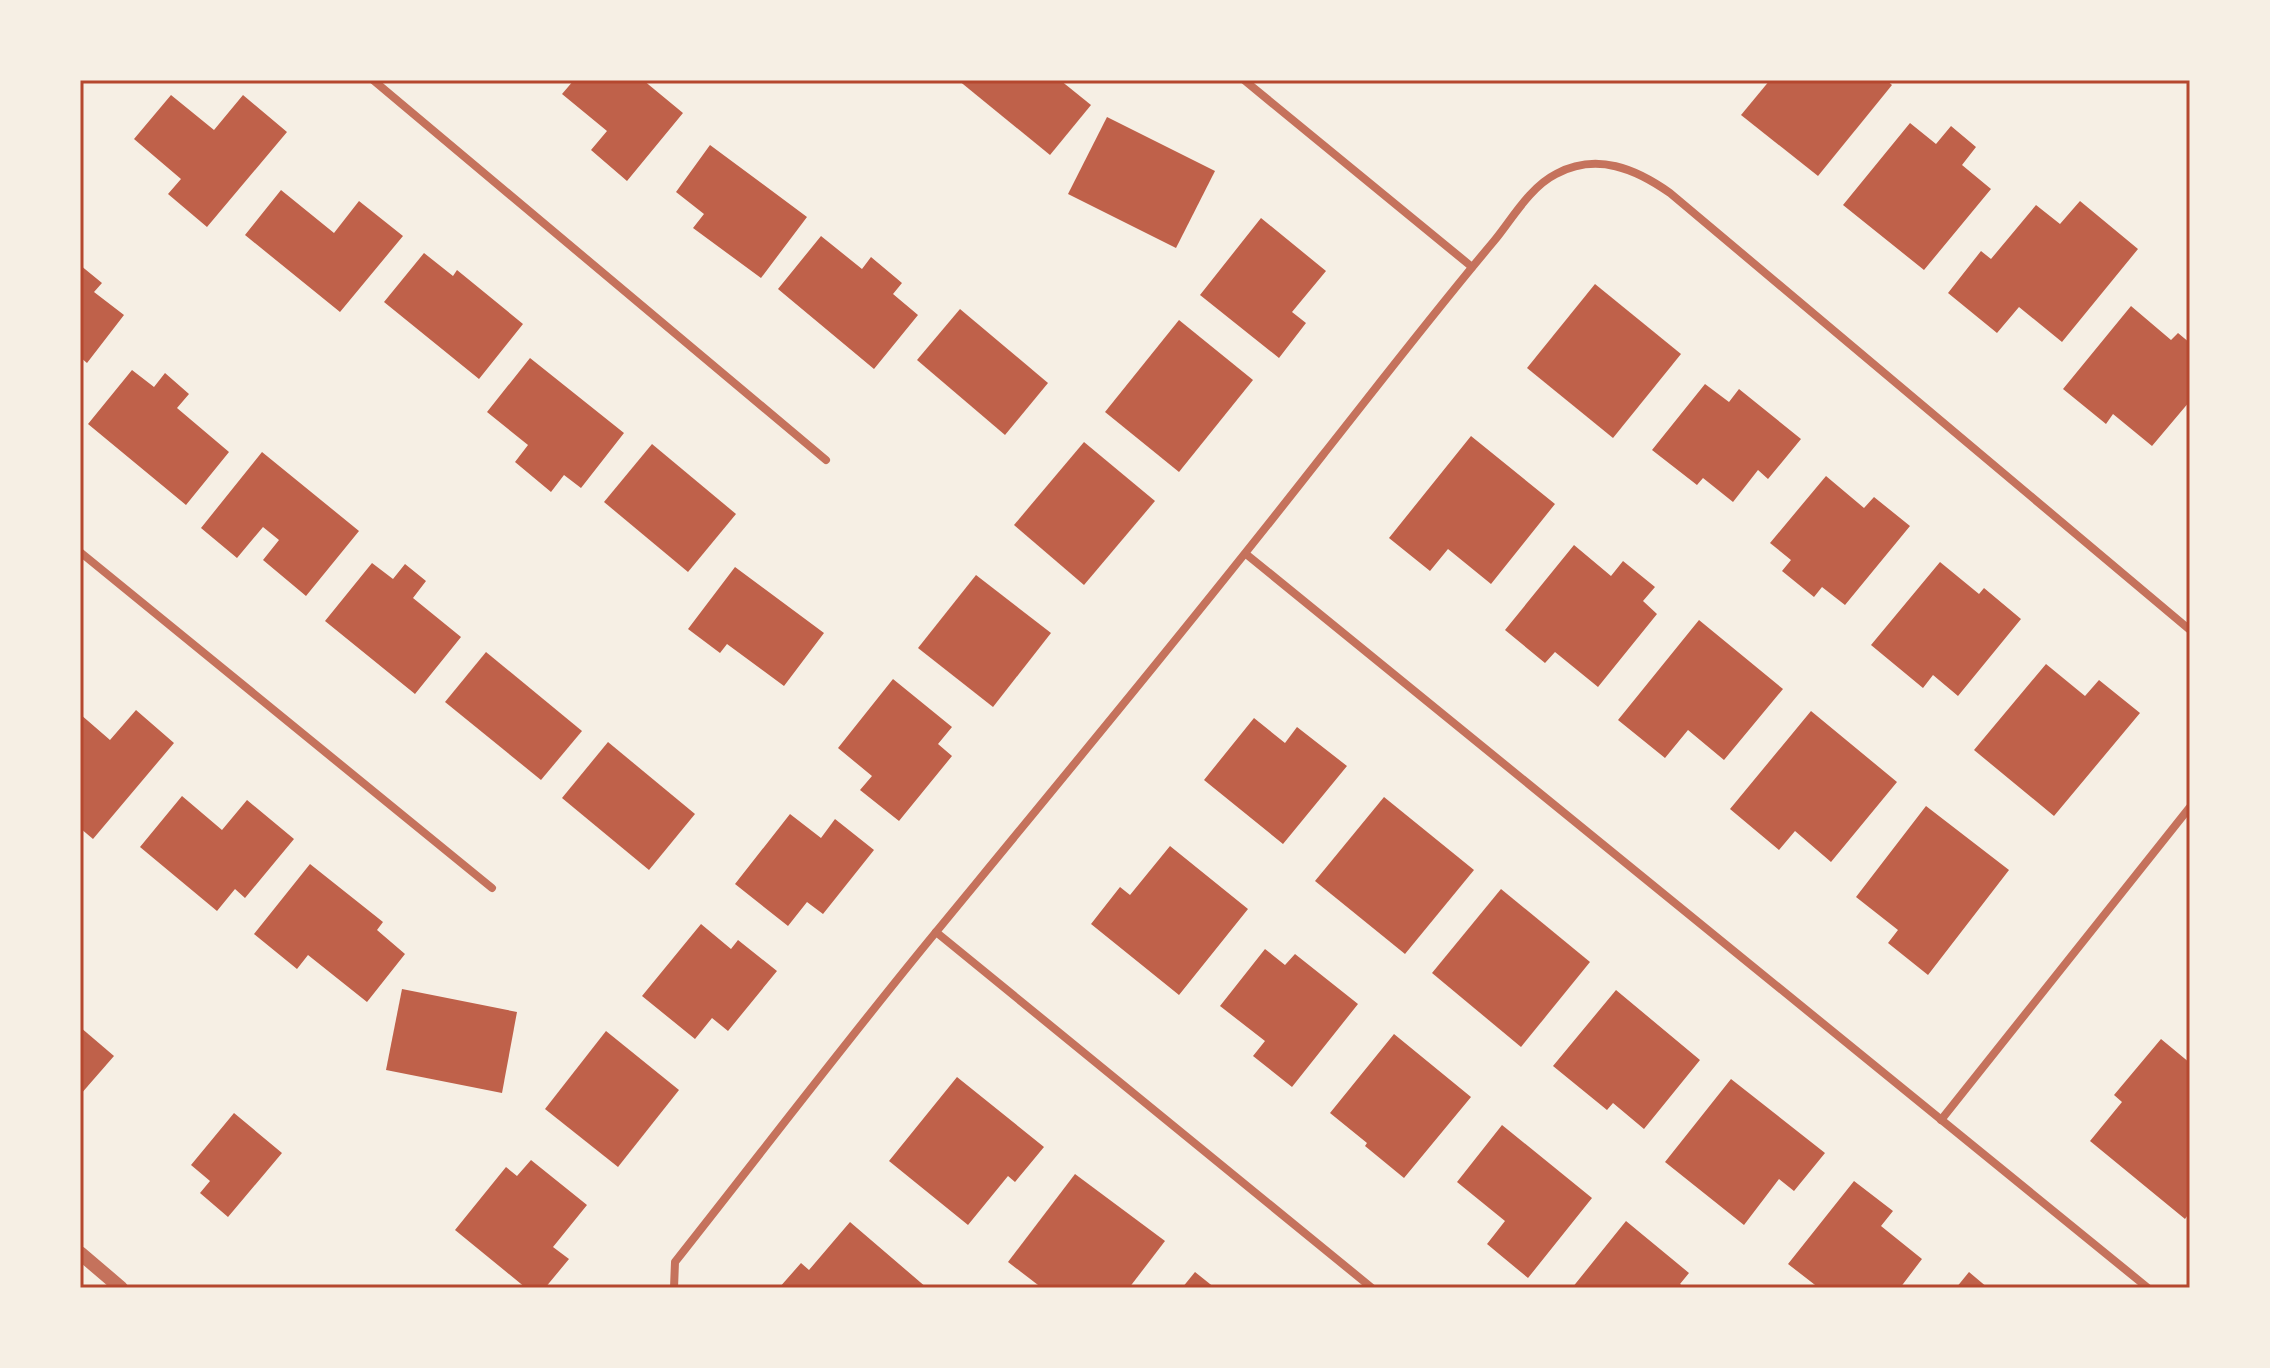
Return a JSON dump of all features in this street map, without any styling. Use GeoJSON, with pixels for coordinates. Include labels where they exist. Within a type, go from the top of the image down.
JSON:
{"type":"FeatureCollection","features":[{"type":"Feature","properties":{"kind":"street"},"geometry":{"type":"LineString","coordinates":[[373,80],[826,460]]}},
{"type":"Feature","properties":{"kind":"street"},"geometry":{"type":"LineString","coordinates":[[1244,80],[1472,267]]}},
{"type":"Feature","properties":{"kind":"street"},"geometry":{"type":"LineString","coordinates":[[674,1288],[675,1262],[936,932],[1246,554],[1472,267],[1535,190],[1554,174],[1581,166],[1611,165],[1646,176],[1670,193],[2190,630]]}},
{"type":"Feature","properties":{"kind":"street"},"geometry":{"type":"LineString","coordinates":[[80,552],[492,888]]}},
{"type":"Feature","properties":{"kind":"street"},"geometry":{"type":"LineString","coordinates":[[1246,554],[2148,1288]]}},
{"type":"Feature","properties":{"kind":"street"},"geometry":{"type":"LineString","coordinates":[[1941,1120],[2190,807]]}},
{"type":"Feature","properties":{"kind":"street"},"geometry":{"type":"LineString","coordinates":[[936,932],[1372,1288]]}},
{"type":"Feature","properties":{"kind":"street"},"geometry":{"type":"LineString","coordinates":[[80,1253],[121,1288]]}},
{"type":"Feature","properties":{"kind":"building"},"geometry":{"type":"Polygon","coordinates":[[[574,80],[643,80],[683,113],[627,181],[591,150],[607,131],[562,94],[574,80]]]}},
{"type":"Feature","properties":{"kind":"building"},"geometry":{"type":"Polygon","coordinates":[[[958,80],[1060,80],[1091,105],[1050,155],[958,80]]]}},
{"type":"Feature","properties":{"kind":"building"},"geometry":{"type":"Polygon","coordinates":[[[1770,80],[1886,80],[1892,85],[1818,176],[1741,115],[1770,80]]]}},
{"type":"Feature","properties":{"kind":"building"},"geometry":{"type":"Polygon","coordinates":[[[171,95],[214,130],[243,95],[287,132],[207,227],[168,194],[181,179],[134,139],[171,95]]]}},
{"type":"Feature","properties":{"kind":"building"},"geometry":{"type":"Polygon","coordinates":[[[1107,117],[1215,171],[1176,248],[1068,194],[1107,117]]]}},
{"type":"Feature","properties":{"kind":"building"},"geometry":{"type":"Polygon","coordinates":[[[1910,123],[1936,144],[1951,126],[1976,147],[1962,165],[1991,189],[1924,270],[1843,205],[1910,123]]]}},
{"type":"Feature","properties":{"kind":"building"},"geometry":{"type":"Polygon","coordinates":[[[710,145],[807,217],[761,278],[693,228],[704,214],[676,192],[710,145]]]}},
{"type":"Feature","properties":{"kind":"building"},"geometry":{"type":"Polygon","coordinates":[[[281,190],[334,233],[359,201],[403,236],[340,312],[245,235],[281,190]]]}},
{"type":"Feature","properties":{"kind":"building"},"geometry":{"type":"Polygon","coordinates":[[[2080,201],[2138,249],[2062,342],[2019,307],[1997,333],[1948,293],[1981,251],[1991,259],[2036,205],[2060,224],[2080,201]]]}},
{"type":"Feature","properties":{"kind":"building"},"geometry":{"type":"Polygon","coordinates":[[[1261,218],[1326,271],[1292,312],[1306,323],[1279,358],[1200,295],[1261,218]]]}},
{"type":"Feature","properties":{"kind":"building"},"geometry":{"type":"Polygon","coordinates":[[[821,236],[862,269],[871,257],[902,283],[893,294],[918,315],[874,369],[778,289],[821,236]]]}},
{"type":"Feature","properties":{"kind":"building"},"geometry":{"type":"Polygon","coordinates":[[[424,253],[453,276],[457,270],[523,324],[479,379],[384,302],[424,253]]]}},
{"type":"Feature","properties":{"kind":"building"},"geometry":{"type":"Polygon","coordinates":[[[80,265],[102,283],[94,292],[124,315],[87,363],[80,357],[80,265]]]}},
{"type":"Feature","properties":{"kind":"building"},"geometry":{"type":"Polygon","coordinates":[[[1595,284],[1681,354],[1613,438],[1527,368],[1595,284]]]}},
{"type":"Feature","properties":{"kind":"building"},"geometry":{"type":"Polygon","coordinates":[[[2131,306],[2171,340],[2178,333],[2190,343],[2190,401],[2152,446],[2113,414],[2106,424],[2063,389],[2131,306]]]}},
{"type":"Feature","properties":{"kind":"building"},"geometry":{"type":"Polygon","coordinates":[[[960,309],[1048,383],[1005,435],[917,360],[960,309]]]}},
{"type":"Feature","properties":{"kind":"building"},"geometry":{"type":"Polygon","coordinates":[[[1179,320],[1253,380],[1179,472],[1105,412],[1179,320]]]}},
{"type":"Feature","properties":{"kind":"building"},"geometry":{"type":"Polygon","coordinates":[[[530,358],[624,433],[581,488],[564,475],[551,492],[515,462],[528,445],[487,412],[530,358]]]}},
{"type":"Feature","properties":{"kind":"building"},"geometry":{"type":"Polygon","coordinates":[[[132,370],[154,387],[165,373],[189,394],[177,408],[229,452],[186,505],[88,424],[132,370]]]}},
{"type":"Feature","properties":{"kind":"building"},"geometry":{"type":"Polygon","coordinates":[[[1705,384],[1729,402],[1739,389],[1801,439],[1768,479],[1758,470],[1733,502],[1703,478],[1697,485],[1652,450],[1705,384]]]}},
{"type":"Feature","properties":{"kind":"building"},"geometry":{"type":"Polygon","coordinates":[[[1471,436],[1555,504],[1491,584],[1448,549],[1430,571],[1389,538],[1471,436]]]}},
{"type":"Feature","properties":{"kind":"building"},"geometry":{"type":"Polygon","coordinates":[[[1084,442],[1155,501],[1084,585],[1014,525],[1084,442]]]}},
{"type":"Feature","properties":{"kind":"building"},"geometry":{"type":"Polygon","coordinates":[[[652,444],[736,514],[688,572],[604,502],[652,444]]]}},
{"type":"Feature","properties":{"kind":"building"},"geometry":{"type":"Polygon","coordinates":[[[262,452],[359,531],[306,596],[263,560],[279,540],[263,527],[237,558],[201,528],[262,452]]]}},
{"type":"Feature","properties":{"kind":"building"},"geometry":{"type":"Polygon","coordinates":[[[1826,476],[1864,508],[1874,497],[1910,526],[1845,605],[1822,587],[1814,597],[1782,571],[1791,560],[1770,543],[1826,476]]]}},
{"type":"Feature","properties":{"kind":"building"},"geometry":{"type":"Polygon","coordinates":[[[1574,545],[1611,576],[1623,561],[1655,587],[1643,601],[1657,614],[1598,687],[1555,652],[1545,663],[1505,630],[1574,545]]]}},
{"type":"Feature","properties":{"kind":"building"},"geometry":{"type":"Polygon","coordinates":[[[1940,562],[1979,594],[1984,588],[2021,619],[1958,696],[1933,675],[1923,688],[1871,645],[1940,562]]]}},
{"type":"Feature","properties":{"kind":"building"},"geometry":{"type":"Polygon","coordinates":[[[372,563],[393,579],[405,564],[426,581],[413,598],[461,637],[415,694],[325,621],[372,563]]]}},
{"type":"Feature","properties":{"kind":"building"},"geometry":{"type":"Polygon","coordinates":[[[735,567],[824,633],[784,686],[727,644],[720,653],[688,629],[735,567]]]}},
{"type":"Feature","properties":{"kind":"building"},"geometry":{"type":"Polygon","coordinates":[[[976,575],[1051,633],[993,707],[918,648],[976,575]]]}},
{"type":"Feature","properties":{"kind":"building"},"geometry":{"type":"Polygon","coordinates":[[[1699,620],[1783,689],[1724,760],[1688,730],[1665,758],[1618,720],[1699,620]]]}},
{"type":"Feature","properties":{"kind":"building"},"geometry":{"type":"Polygon","coordinates":[[[486,652],[582,731],[541,780],[445,702],[486,652]]]}},
{"type":"Feature","properties":{"kind":"building"},"geometry":{"type":"Polygon","coordinates":[[[2046,664],[2085,696],[2099,680],[2140,713],[2054,816],[1974,750],[2046,664]]]}},
{"type":"Feature","properties":{"kind":"building"},"geometry":{"type":"Polygon","coordinates":[[[893,679],[952,727],[938,744],[952,756],[899,821],[860,790],[872,776],[838,748],[893,679]]]}},
{"type":"Feature","properties":{"kind":"building"},"geometry":{"type":"Polygon","coordinates":[[[136,710],[174,743],[93,839],[80,828],[80,714],[110,740],[136,710]]]}},
{"type":"Feature","properties":{"kind":"building"},"geometry":{"type":"Polygon","coordinates":[[[1811,711],[1897,782],[1831,862],[1795,831],[1779,850],[1730,809],[1811,711]]]}},
{"type":"Feature","properties":{"kind":"building"},"geometry":{"type":"Polygon","coordinates":[[[1254,718],[1285,743],[1297,727],[1347,766],[1283,844],[1204,780],[1254,718]]]}},
{"type":"Feature","properties":{"kind":"building"},"geometry":{"type":"Polygon","coordinates":[[[608,742],[695,814],[649,870],[562,798],[608,742]]]}},
{"type":"Feature","properties":{"kind":"building"},"geometry":{"type":"Polygon","coordinates":[[[182,796],[222,830],[247,800],[294,839],[245,898],[235,889],[217,911],[140,847],[182,796]]]}},
{"type":"Feature","properties":{"kind":"building"},"geometry":{"type":"Polygon","coordinates":[[[1384,797],[1474,870],[1405,954],[1315,881],[1384,797]]]}},
{"type":"Feature","properties":{"kind":"building"},"geometry":{"type":"Polygon","coordinates":[[[1926,806],[2009,870],[1928,975],[1888,943],[1898,930],[1856,897],[1926,806]]]}},
{"type":"Feature","properties":{"kind":"building"},"geometry":{"type":"Polygon","coordinates":[[[790,814],[821,838],[835,819],[874,850],[823,914],[807,902],[788,926],[735,884],[790,814]]]}},
{"type":"Feature","properties":{"kind":"building"},"geometry":{"type":"Polygon","coordinates":[[[1170,846],[1248,909],[1179,995],[1091,924],[1120,887],[1130,895],[1170,846]]]}},
{"type":"Feature","properties":{"kind":"building"},"geometry":{"type":"Polygon","coordinates":[[[310,864],[383,922],[377,930],[405,954],[367,1002],[308,955],[297,969],[254,934],[310,864]]]}},
{"type":"Feature","properties":{"kind":"building"},"geometry":{"type":"Polygon","coordinates":[[[1501,889],[1590,962],[1521,1047],[1432,973],[1501,889]]]}},
{"type":"Feature","properties":{"kind":"building"},"geometry":{"type":"Polygon","coordinates":[[[701,924],[731,949],[738,940],[777,971],[728,1031],[712,1018],[695,1039],[642,996],[701,924]]]}},
{"type":"Feature","properties":{"kind":"building"},"geometry":{"type":"Polygon","coordinates":[[[1265,949],[1285,965],[1295,954],[1358,1004],[1292,1087],[1253,1056],[1265,1041],[1220,1006],[1265,949]]]}},
{"type":"Feature","properties":{"kind":"building"},"geometry":{"type":"Polygon","coordinates":[[[402,989],[517,1012],[502,1093],[386,1070],[402,989]]]}},
{"type":"Feature","properties":{"kind":"building"},"geometry":{"type":"Polygon","coordinates":[[[1616,990],[1700,1060],[1644,1129],[1613,1103],[1607,1110],[1553,1066],[1616,990]]]}},
{"type":"Feature","properties":{"kind":"building"},"geometry":{"type":"Polygon","coordinates":[[[80,1027],[114,1056],[80,1095],[80,1027]]]}},
{"type":"Feature","properties":{"kind":"building"},"geometry":{"type":"Polygon","coordinates":[[[606,1031],[679,1090],[618,1167],[545,1109],[606,1031]]]}},
{"type":"Feature","properties":{"kind":"building"},"geometry":{"type":"Polygon","coordinates":[[[1394,1034],[1471,1097],[1404,1178],[1330,1113],[1394,1034]]]}},
{"type":"Feature","properties":{"kind":"building"},"geometry":{"type":"Polygon","coordinates":[[[2161,1039],[2190,1063],[2190,1212],[2185,1219],[2090,1141],[2122,1102],[2114,1095],[2161,1039]]]}},
{"type":"Feature","properties":{"kind":"building"},"geometry":{"type":"Polygon","coordinates":[[[957,1077],[1044,1147],[1015,1182],[1008,1176],[968,1225],[889,1161],[957,1077]]]}},
{"type":"Feature","properties":{"kind":"building"},"geometry":{"type":"Polygon","coordinates":[[[1731,1079],[1825,1153],[1794,1191],[1779,1179],[1744,1225],[1665,1162],[1731,1079]]]}},
{"type":"Feature","properties":{"kind":"building"},"geometry":{"type":"Polygon","coordinates":[[[234,1113],[282,1153],[228,1217],[200,1193],[210,1181],[191,1165],[234,1113]]]}},
{"type":"Feature","properties":{"kind":"building"},"geometry":{"type":"Polygon","coordinates":[[[1502,1125],[1592,1198],[1528,1278],[1487,1244],[1505,1221],[1457,1182],[1502,1125]]]}},
{"type":"Feature","properties":{"kind":"building"},"geometry":{"type":"Polygon","coordinates":[[[531,1160],[587,1205],[553,1247],[569,1259],[545,1288],[526,1288],[455,1230],[506,1167],[517,1176],[531,1160]]]}},
{"type":"Feature","properties":{"kind":"building"},"geometry":{"type":"Polygon","coordinates":[[[1075,1174],[1165,1241],[1129,1288],[1042,1288],[1008,1262],[1075,1174]]]}},
{"type":"Feature","properties":{"kind":"building"},"geometry":{"type":"Polygon","coordinates":[[[1854,1181],[1893,1211],[1881,1226],[1922,1259],[1900,1288],[1819,1288],[1788,1264],[1854,1181]]]}},
{"type":"Feature","properties":{"kind":"building"},"geometry":{"type":"Polygon","coordinates":[[[1626,1221],[1689,1273],[1680,1284],[1685,1288],[1572,1288],[1626,1221]]]}},
{"type":"Feature","properties":{"kind":"building"},"geometry":{"type":"Polygon","coordinates":[[[850,1222],[927,1288],[779,1288],[801,1263],[809,1270],[850,1222]]]}},
{"type":"Feature","properties":{"kind":"building"},"geometry":{"type":"Polygon","coordinates":[[[1195,1272],[1215,1288],[1182,1288],[1195,1272]]]}},
{"type":"Feature","properties":{"kind":"building"},"geometry":{"type":"Polygon","coordinates":[[[1969,1272],[1988,1288],[1956,1288],[1969,1272]]]}}]}
